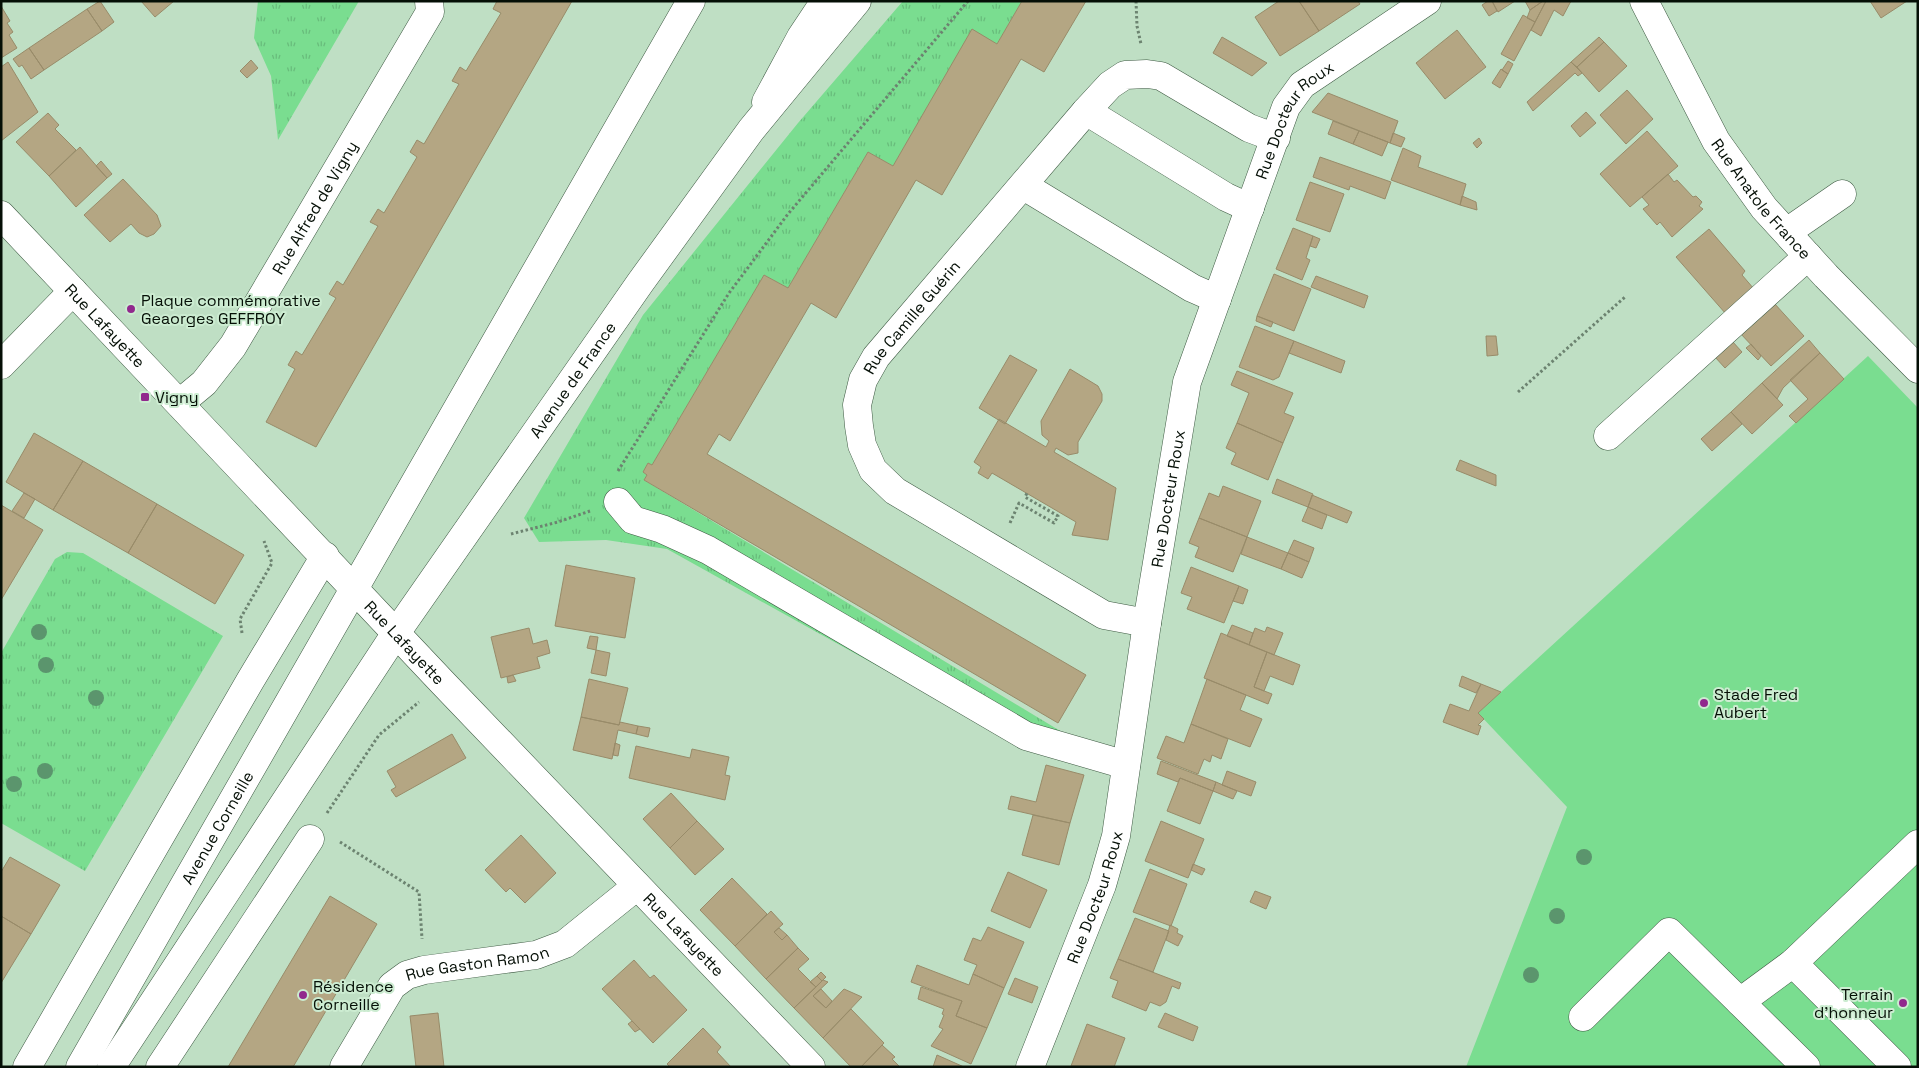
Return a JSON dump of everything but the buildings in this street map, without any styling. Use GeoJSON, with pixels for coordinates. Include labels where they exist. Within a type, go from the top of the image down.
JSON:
{"type":"FeatureCollection","features":[{"type":"Feature","properties":{"kind":"street","name":"Rue Alfred de Vigny"},"geometry":{"type":"LineString","coordinates":[[180,403],[204,384],[232,346],[430,12],[429,1]]}},
{"type":"Feature","properties":{"kind":"street","name":"Avenue Corneille"},"geometry":{"type":"LineString","coordinates":[[80,1067],[691,1]]}},
{"type":"Feature","properties":{"kind":"street"},"geometry":{"type":"LineString","coordinates":[[752,130],[800,37],[825,1]]}},
{"type":"Feature","properties":{"kind":"street"},"geometry":{"type":"LineString","coordinates":[[752,130],[857,1]]}},
{"type":"Feature","properties":{"kind":"street","name":"Rue Docteur Roux"},"geometry":{"type":"LineString","coordinates":[[1030,1067],[1102,885],[1116,836],[1147,623],[1187,382],[1286,107],[1302,85],[1427,1]]}},
{"type":"Feature","properties":{"kind":"street","name":"Rue Anatole France"},"geometry":{"type":"LineString","coordinates":[[1644,1],[1716,141],[1764,208],[1918,369]]}},
{"type":"Feature","properties":{"kind":"street","name":"Rue Camille Guérin"},"geometry":{"type":"LineString","coordinates":[[1147,623],[1104,615],[895,491],[873,470],[862,445],[857,405],[863,380],[876,357],[1024,186],[1086,111],[1110,85],[1125,75],[1147,74],[1161,76],[1250,128],[1276,138]]}},
{"type":"Feature","properties":{"kind":"street"},"geometry":{"type":"LineString","coordinates":[[1086,111],[1226,197],[1250,208]]}},
{"type":"Feature","properties":{"kind":"street","name":"Avenue de France"},"geometry":{"type":"LineString","coordinates":[[396,633],[640,283],[752,130]]}},
{"type":"Feature","properties":{"kind":"street"},"geometry":{"type":"LineString","coordinates":[[1024,186],[1192,288],[1217,300]]}},
{"type":"Feature","properties":{"kind":"street"},"geometry":{"type":"LineString","coordinates":[[1787,232],[1842,194]]}},
{"type":"Feature","properties":{"kind":"street","name":"Rue Lafayette"},"geometry":{"type":"LineString","coordinates":[[1,215],[325,556],[442,683],[811,1067]]}},
{"type":"Feature","properties":{"kind":"street"},"geometry":{"type":"LineString","coordinates":[[1608,436],[1808,256]]}},
{"type":"Feature","properties":{"kind":"street"},"geometry":{"type":"LineString","coordinates":[[1,366],[73,291]]}},
{"type":"Feature","properties":{"kind":"street"},"geometry":{"type":"LineString","coordinates":[[618,502],[634,520],[662,529],[708,550],[1026,736],[1126,765]]}},
{"type":"Feature","properties":{"kind":"street"},"geometry":{"type":"LineString","coordinates":[[27,1067],[250,681],[325,556]]}},
{"type":"Feature","properties":{"kind":"street"},"geometry":{"type":"LineString","coordinates":[[111,1067],[396,633]]}},
{"type":"Feature","properties":{"kind":"street"},"geometry":{"type":"LineString","coordinates":[[160,1067],[314,833]]}},
{"type":"Feature","properties":{"kind":"street"},"geometry":{"type":"LineString","coordinates":[[1740,1002],[1793,963],[1918,844]]}},
{"type":"Feature","properties":{"kind":"street","name":"Rue Gaston Ramon"},"geometry":{"type":"LineString","coordinates":[[344,1067],[392,986],[408,975],[424,970],[536,955],[564,944],[638,886]]}},
{"type":"Feature","properties":{"kind":"street"},"geometry":{"type":"LineString","coordinates":[[1583,1017],[1669,932],[1806,1067]]}},
{"type":"Feature","properties":{"kind":"street"},"geometry":{"type":"LineString","coordinates":[[1793,963],[1897,1067]]}},
{"type":"Feature","properties":{"kind":"path"},"geometry":{"type":"LineString","coordinates":[[511,534],[558,522],[618,502],[614,489],[616,474],[729,293],[788,214],[968,1]]}},
{"type":"Feature","properties":{"kind":"path"},"geometry":{"type":"LineString","coordinates":[[1136,1],[1136,26],[1147,74]]}},
{"type":"Feature","properties":{"kind":"path"},"geometry":{"type":"LineString","coordinates":[[1518,392],[1624,297]]}},
{"type":"Feature","properties":{"kind":"path"},"geometry":{"type":"LineString","coordinates":[[1019,503],[1054,523],[1058,516],[1025,497],[1027,493]]}},
{"type":"Feature","properties":{"kind":"path"},"geometry":{"type":"LineString","coordinates":[[250,681],[240,619],[272,563],[264,541],[270,530],[286,515]]}},
{"type":"Feature","properties":{"kind":"path"},"geometry":{"type":"LineString","coordinates":[[424,970],[419,892],[314,833],[379,735],[442,683]]}},
{"type":"Feature","properties":{"kind":"green space"},"geometry":{"type":"Polygon","coordinates":[[[258,1],[359,1],[278,140],[271,76],[254,38],[258,1]]]}},
{"type":"Feature","properties":{"kind":"green space"},"geometry":{"type":"Polygon","coordinates":[[[903,1],[1022,1],[997,44],[972,30],[893,166],[868,152],[788,288],[764,275],[652,465],[648,463],[643,472],[647,475],[644,480],[1062,732],[1034,753],[667,549],[606,540],[539,542],[524,518],[643,315],[798,123],[903,1]]]}},
{"type":"Feature","properties":{"kind":"green space","name":"Stade Fred Aubert"},"geometry":{"type":"Polygon","coordinates":[[[1868,356],[1918,408],[1918,1067],[1466,1067],[1567,807],[1478,713],[1868,356]]]}},
{"type":"Feature","properties":{"kind":"green space"},"geometry":{"type":"Polygon","coordinates":[[[67,552],[83,553],[223,636],[85,871],[1,823],[1,653],[55,559],[67,552]]]}},
{"type":"Feature","properties":{"kind":"place","name":"Plaque commémorative Geaorges GEFFROY"},"geometry":{"type":"Point","coordinates":[131,309]}},
{"type":"Feature","properties":{"kind":"place","name":"Vigny"},"geometry":{"type":"Point","coordinates":[145,397]}},
{"type":"Feature","properties":{"kind":"place","name":"Stade Fred Aubert"},"geometry":{"type":"Point","coordinates":[1704,703]}},
{"type":"Feature","properties":{"kind":"place","name":"Résidence Corneille"},"geometry":{"type":"Point","coordinates":[303,995]}},
{"type":"Feature","properties":{"kind":"place","name":"Terrain d'honneur"},"geometry":{"type":"Point","coordinates":[1903,1003]}}]}
